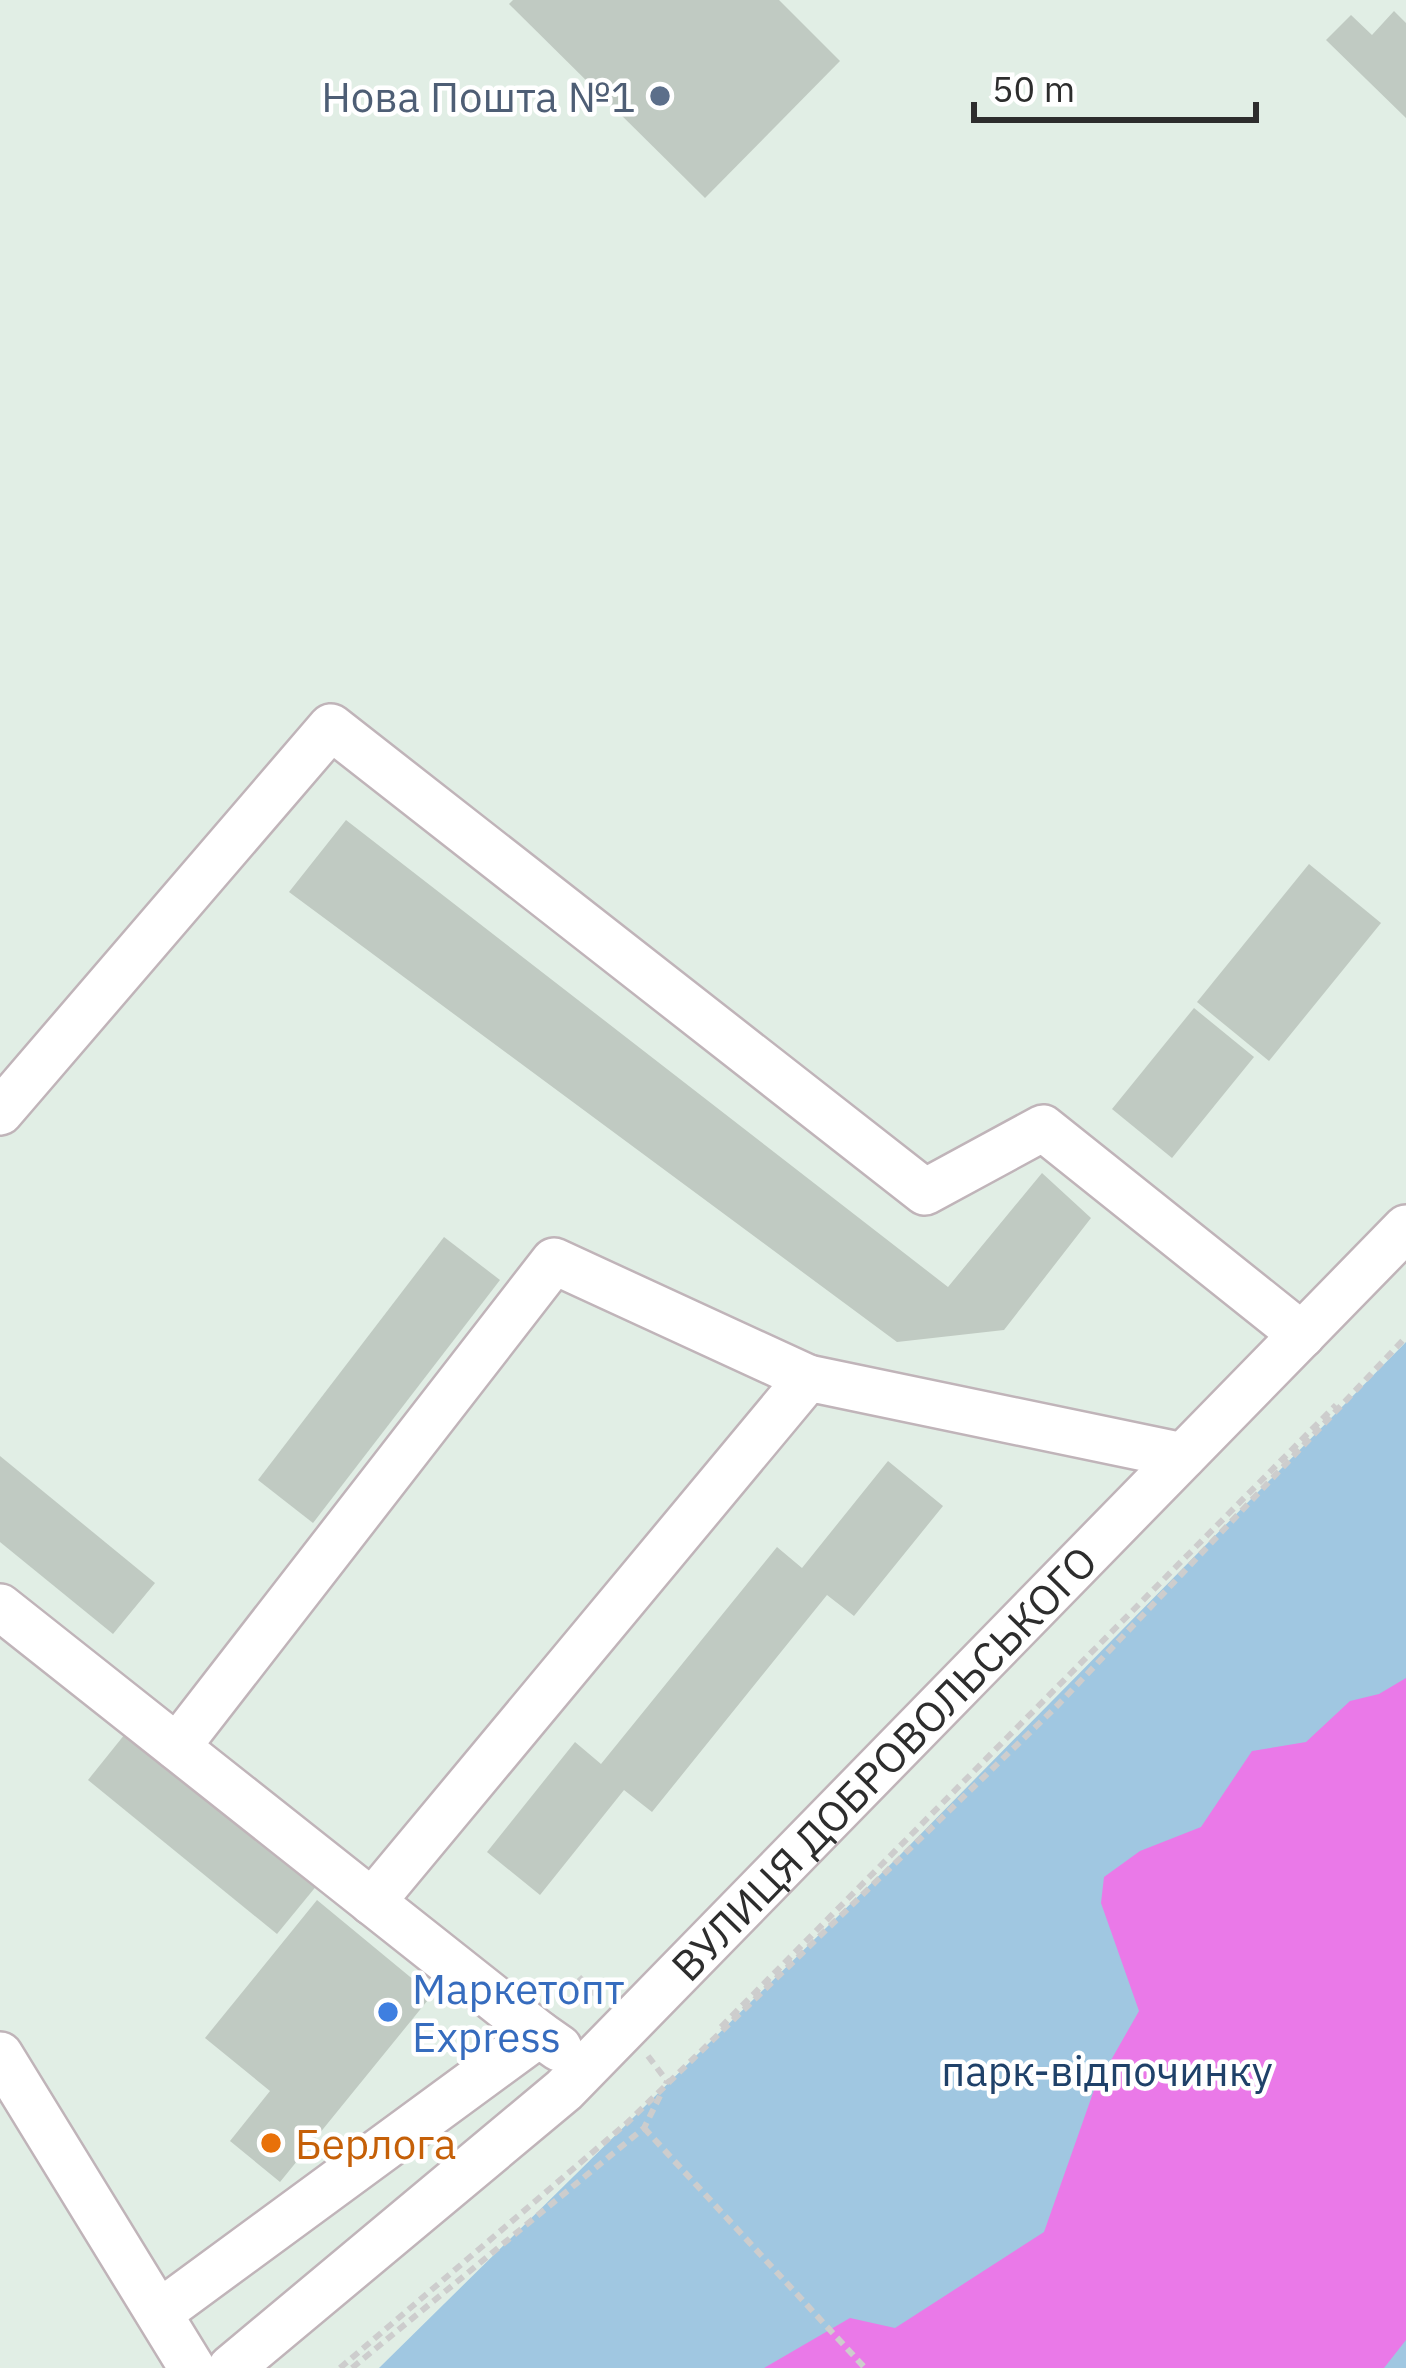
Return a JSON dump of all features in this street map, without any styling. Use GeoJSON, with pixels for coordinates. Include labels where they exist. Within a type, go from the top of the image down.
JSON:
{"type":"FeatureCollection","features":[{"type":"Feature","properties":{"kind":"street"},"geometry":{"type":"LineString","coordinates":[[0,1112],[331,728],[926,1192],[1043,1128],[1302,1335]]}},
{"type":"Feature","properties":{"kind":"street","name":"ВУЛИЦЯ ДОБРОВОЛЬСЬКОГО"},"geometry":{"type":"LineString","coordinates":[[231,2368],[564,2090],[1406,1228]]}},
{"type":"Feature","properties":{"kind":"street"},"geometry":{"type":"LineString","coordinates":[[177,1748],[554,1261],[808,1378],[1183,1456]]}},
{"type":"Feature","properties":{"kind":"street"},"geometry":{"type":"LineString","coordinates":[[372,1902],[808,1378]]}},
{"type":"Feature","properties":{"kind":"street"},"geometry":{"type":"LineString","coordinates":[[0,1607],[586,2067]]}},
{"type":"Feature","properties":{"kind":"street"},"geometry":{"type":"LineString","coordinates":[[159,2313],[539,2034]]}},
{"type":"Feature","properties":{"kind":"street"},"geometry":{"type":"LineString","coordinates":[[0,2055],[193,2368]]}},
{"type":"Feature","properties":{"kind":"path"},"geometry":{"type":"LineString","coordinates":[[667,2080],[1406,1335]]}},
{"type":"Feature","properties":{"kind":"path"},"geometry":{"type":"LineString","coordinates":[[340,2368],[640,2110],[1054,1708],[1406,1335]]}},
{"type":"Feature","properties":{"kind":"path"},"geometry":{"type":"LineString","coordinates":[[352,2368],[644,2128],[865,2368]]}},
{"type":"Feature","properties":{"kind":"green space","name":"парк-відпочинку"},"geometry":{"type":"Polygon","coordinates":[[[1406,1342],[1406,2368],[379,2368],[900,1855],[1406,1342]]]}},
{"type":"Feature","properties":{"kind":"shaded area"},"geometry":{"type":"Polygon","coordinates":[[[1406,1678],[1406,2340],[1384,2368],[764,2368],[850,2318],[895,2328],[1044,2232],[1094,2090],[1139,2011],[1101,1903],[1104,1877],[1140,1851],[1201,1827],[1252,1751],[1306,1742],[1350,1701],[1379,1694],[1406,1678]]]}},
{"type":"Feature","properties":{"kind":"building"},"geometry":{"type":"Polygon","coordinates":[[[513,0],[779,0],[840,61],[705,198],[509,4],[513,0]]]}},
{"type":"Feature","properties":{"kind":"building"},"geometry":{"type":"Polygon","coordinates":[[[1394,11],[1406,23],[1406,118],[1326,40],[1351,15],[1372,35],[1394,11]]]}},
{"type":"Feature","properties":{"kind":"building"},"geometry":{"type":"Polygon","coordinates":[[[346,820],[948,1287],[1042,1173],[1091,1218],[1004,1330],[897,1342],[289,892],[346,820]]]}},
{"type":"Feature","properties":{"kind":"building"},"geometry":{"type":"Polygon","coordinates":[[[1309,864],[1381,923],[1269,1061],[1197,1002],[1309,864]]]}},
{"type":"Feature","properties":{"kind":"building"},"geometry":{"type":"Polygon","coordinates":[[[1194,1008],[1254,1057],[1172,1158],[1112,1109],[1194,1008]]]}},
{"type":"Feature","properties":{"kind":"building"},"geometry":{"type":"Polygon","coordinates":[[[444,1237],[500,1280],[313,1523],[258,1480],[444,1237]]]}},
{"type":"Feature","properties":{"kind":"building"},"geometry":{"type":"Polygon","coordinates":[[[0,1456],[155,1583],[113,1634],[0,1542],[0,1456]]]}},
{"type":"Feature","properties":{"kind":"building"},"geometry":{"type":"Polygon","coordinates":[[[888,1461],[943,1506],[854,1616],[827,1595],[652,1812],[624,1790],[540,1895],[487,1852],[575,1742],[601,1764],[777,1547],[802,1568],[888,1461]]]}},
{"type":"Feature","properties":{"kind":"building"},"geometry":{"type":"Polygon","coordinates":[[[129,1729],[318,1884],[277,1934],[88,1780],[129,1729]]]}},
{"type":"Feature","properties":{"kind":"building"},"geometry":{"type":"Polygon","coordinates":[[[317,1900],[432,1995],[280,2182],[230,2141],[270,2091],[205,2038],[317,1900]]]}},
{"type":"Feature","properties":{"kind":"place","name":"Нова Пошта №1"},"geometry":{"type":"Point","coordinates":[660,96]}},
{"type":"Feature","properties":{"kind":"place","name":"Маркетопт Express"},"geometry":{"type":"Point","coordinates":[388,2012]}},
{"type":"Feature","properties":{"kind":"place","name":"Берлога"},"geometry":{"type":"Point","coordinates":[271,2143]}}]}
